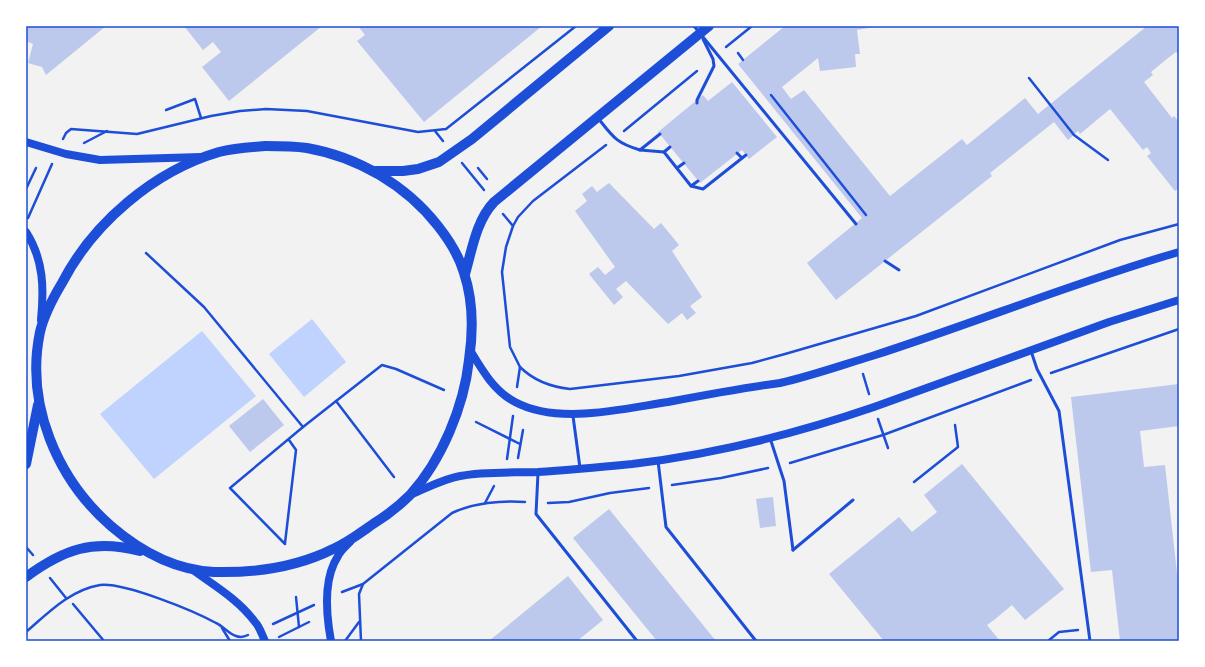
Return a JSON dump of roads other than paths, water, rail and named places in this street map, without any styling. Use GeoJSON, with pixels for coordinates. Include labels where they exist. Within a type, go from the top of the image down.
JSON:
{"type":"FeatureCollection","features":[{"type":"Feature","properties":{"kind":"main road"},"geometry":{"type":"LineString","coordinates":[[372,171],[403,171],[418,169],[439,162],[472,139],[608,26]]}},
{"type":"Feature","properties":{"kind":"main road"},"geometry":{"type":"LineString","coordinates":[[465,274],[480,224],[488,208],[517,182],[598,117],[697,30],[709,26]]}},
{"type":"Feature","properties":{"kind":"main road"},"geometry":{"type":"LineString","coordinates":[[26,142],[66,154],[100,160],[204,157]]}},
{"type":"Feature","properties":{"kind":"main road"},"geometry":{"type":"LineString","coordinates":[[26,232],[38,257],[42,274],[44,294],[37,358],[39,403],[45,427],[54,452],[75,488],[85,501],[121,536],[146,552],[169,562],[194,570],[215,572],[250,570],[289,564],[333,550],[354,538],[382,518],[409,496],[432,464],[447,437],[459,409],[465,387],[470,350],[469,299],[465,274],[456,252],[425,210],[408,194],[392,182],[372,171],[331,154],[290,146],[241,148],[222,151],[204,157],[182,167],[143,191],[121,207],[88,242],[67,273],[52,301],[41,328]]}},
{"type":"Feature","properties":{"kind":"main road"},"geometry":{"type":"LineString","coordinates":[[470,350],[494,387],[505,396],[528,408],[541,412],[573,414],[606,412],[803,378],[924,339],[1094,279],[1179,252]]}},
{"type":"Feature","properties":{"kind":"main road"},"geometry":{"type":"LineString","coordinates":[[409,496],[436,483],[459,476],[580,469],[658,460],[703,453],[770,438],[867,410],[1109,322],[1179,300]]}},
{"type":"Feature","properties":{"kind":"main road"},"geometry":{"type":"LineString","coordinates":[[26,464],[39,403]]}},
{"type":"Feature","properties":{"kind":"main road"},"geometry":{"type":"LineString","coordinates":[[331,641],[328,626],[330,573],[338,555],[354,538]]}},
{"type":"Feature","properties":{"kind":"main road"},"geometry":{"type":"LineString","coordinates":[[26,577],[59,556],[73,550],[110,546],[146,552]]}},
{"type":"Feature","properties":{"kind":"main road"},"geometry":{"type":"LineString","coordinates":[[194,570],[233,599],[246,611],[257,623],[265,641]]}},
{"type":"Feature","properties":{"kind":"lane"},"geometry":{"type":"LineString","coordinates":[[697,30],[856,224]]}},
{"type":"Feature","properties":{"kind":"lane"},"geometry":{"type":"LineString","coordinates":[[697,30],[713,59],[714,66],[697,100],[697,103]]}},
{"type":"Feature","properties":{"kind":"lane"},"geometry":{"type":"LineString","coordinates":[[598,117],[614,138],[625,145],[640,150],[664,152],[670,147]]}},
{"type":"Feature","properties":{"kind":"lane"},"geometry":{"type":"LineString","coordinates":[[640,150],[660,134]]}},
{"type":"Feature","properties":{"kind":"lane"},"geometry":{"type":"LineString","coordinates":[[664,152],[692,186],[703,189],[746,155]]}},
{"type":"Feature","properties":{"kind":"lane"},"geometry":{"type":"LineString","coordinates":[[738,153],[742,158]]}},
{"type":"Feature","properties":{"kind":"lane"},"geometry":{"type":"LineString","coordinates":[[677,168],[684,163]]}},
{"type":"Feature","properties":{"kind":"lane"},"geometry":{"type":"LineString","coordinates":[[692,186],[698,181]]}},
{"type":"Feature","properties":{"kind":"lane"},"geometry":{"type":"LineString","coordinates":[[885,261],[899,270]]}},
{"type":"Feature","properties":{"kind":"lane"},"geometry":{"type":"LineString","coordinates":[[1031,350],[1037,369],[1059,411],[1090,641]]}},
{"type":"Feature","properties":{"kind":"lane"},"geometry":{"type":"LineString","coordinates":[[573,414],[580,469]]}},
{"type":"Feature","properties":{"kind":"lane"},"geometry":{"type":"LineString","coordinates":[[770,438],[784,481],[794,550],[853,500]]}},
{"type":"Feature","properties":{"kind":"lane"},"geometry":{"type":"LineString","coordinates":[[658,460],[666,527],[756,641]]}},
{"type":"Feature","properties":{"kind":"lane"},"geometry":{"type":"LineString","coordinates":[[538,472],[536,514],[638,641]]}},
{"type":"Feature","properties":{"kind":"water"},"geometry":{"type":"Polygon","coordinates":[[[312,319],[346,362],[304,397],[269,354],[312,319]]]}},
{"type":"Feature","properties":{"kind":"water"},"geometry":{"type":"Polygon","coordinates":[[[202,331],[256,396],[154,479],[100,414],[202,331]]]}}]}
